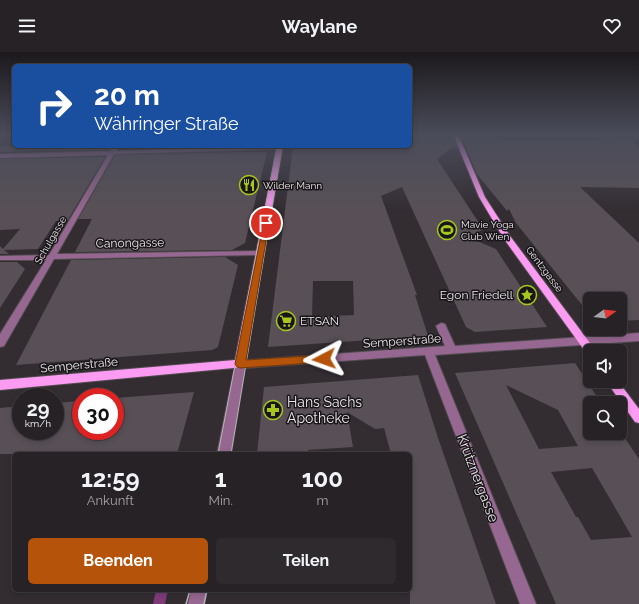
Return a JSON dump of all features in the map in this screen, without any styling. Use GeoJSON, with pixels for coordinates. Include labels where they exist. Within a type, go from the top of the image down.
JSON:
{"type":"FeatureCollection","features":[{"type":"Feature","properties":{"kind":"main road"},"geometry":{"type":"LineString","coordinates":[[240,364],[278,160]]}},
{"type":"Feature","properties":{"kind":"main road","name":"Gentzgasse"},"geometry":{"type":"LineString","coordinates":[[466,160],[482,197],[507,237],[585,344]]}},
{"type":"Feature","properties":{"kind":"main road","name":"Semperstraße"},"geometry":{"type":"LineString","coordinates":[[0,385],[240,364]]}},
{"type":"Feature","properties":{"kind":"main road"},"geometry":{"type":"LineString","coordinates":[[617,388],[639,418]]}},
{"type":"Feature","properties":{"kind":"street","name":"Schulgasse"},"geometry":{"type":"LineString","coordinates":[[0,343],[52,257],[108,160]]}},
{"type":"Feature","properties":{"kind":"street","name":"Canongasse"},"geometry":{"type":"LineString","coordinates":[[0,258],[260,253]]}},
{"type":"Feature","properties":{"kind":"street"},"geometry":{"type":"LineString","coordinates":[[441,326],[452,350]]}},
{"type":"Feature","properties":{"kind":"street","name":"Semperstraße"},"geometry":{"type":"LineString","coordinates":[[240,364],[639,337]]}},
{"type":"Feature","properties":{"kind":"street","name":"Krütznergasse"},"geometry":{"type":"LineString","coordinates":[[429,352],[528,604]]}},
{"type":"Feature","properties":{"kind":"street"},"geometry":{"type":"LineString","coordinates":[[224,452],[240,364]]}},
{"type":"Feature","properties":{"kind":"street"},"geometry":{"type":"LineString","coordinates":[[196,604],[199,592]]}},
{"type":"Feature","properties":{"kind":"shaded area"},"geometry":{"type":"Polygon","coordinates":[[[156,592],[168,592],[165,604],[153,604],[156,592]]]}},
{"type":"Feature","properties":{"kind":"building"},"geometry":{"type":"Polygon","coordinates":[[[0,160],[103,160],[68,220],[56,221],[38,249],[4,250],[9,254],[0,254],[0,246],[3,249],[20,229],[0,230],[0,160]]]}},
{"type":"Feature","properties":{"kind":"building"},"geometry":{"type":"Polygon","coordinates":[[[112,160],[265,160],[245,243],[232,250],[75,252],[92,219],[78,219],[112,160]]]}},
{"type":"Feature","properties":{"kind":"building"},"geometry":{"type":"Polygon","coordinates":[[[291,160],[437,160],[483,229],[470,238],[496,249],[547,327],[475,332],[466,327],[402,187],[381,196],[417,295],[415,295],[428,336],[268,347],[291,160]],[[313,281],[312,317],[354,315],[353,281],[313,281]]]}},
{"type":"Feature","properties":{"kind":"building"},"geometry":{"type":"Polygon","coordinates":[[[471,160],[639,160],[639,188],[580,187],[639,243],[639,320],[627,321],[627,292],[583,292],[583,306],[516,223],[509,209],[507,211],[477,174],[471,160]]]}},
{"type":"Feature","properties":{"kind":"building"},"geometry":{"type":"Polygon","coordinates":[[[225,257],[238,265],[218,347],[212,350],[16,365],[71,260],[225,257]]]}},
{"type":"Feature","properties":{"kind":"building"},"geometry":{"type":"Polygon","coordinates":[[[0,262],[17,262],[25,269],[0,308],[0,262]]]}},
{"type":"Feature","properties":{"kind":"building"},"geometry":{"type":"Polygon","coordinates":[[[575,363],[583,375],[583,388],[591,388],[596,396],[583,396],[583,440],[626,440],[639,459],[639,604],[556,604],[455,373],[575,363]],[[506,385],[539,449],[578,446],[558,410],[506,385]],[[592,468],[551,472],[576,517],[578,517],[591,540],[632,537],[592,468]]]}},
{"type":"Feature","properties":{"kind":"building"},"geometry":{"type":"Polygon","coordinates":[[[418,375],[438,438],[496,604],[410,604],[410,592],[412,592],[412,452],[390,452],[384,428],[375,429],[347,412],[353,447],[308,450],[308,452],[257,452],[264,387],[418,375]]]}},
{"type":"Feature","properties":{"kind":"building"},"geometry":{"type":"Polygon","coordinates":[[[194,392],[178,452],[12,452],[12,454],[0,454],[0,408],[12,407],[12,440],[64,440],[64,402],[72,402],[72,440],[124,440],[124,397],[194,392]]]}},
{"type":"Feature","properties":{"kind":"tram line"},"geometry":{"type":"LineString","coordinates":[[218,452],[274,160]]}},
{"type":"Feature","properties":{"kind":"tram line"},"geometry":{"type":"LineString","coordinates":[[231,452],[280,160]]}},
{"type":"Feature","properties":{"kind":"tram line"},"geometry":{"type":"LineString","coordinates":[[186,604],[189,592]]}},
{"type":"Feature","properties":{"kind":"tram line"},"geometry":{"type":"LineString","coordinates":[[204,604],[207,592]]}},
{"type":"Feature","properties":{"kind":"place","name":"Wilder Mann"},"geometry":{"type":"Point","coordinates":[249,185]}},
{"type":"Feature","properties":{"kind":"place","name":"Mavie Yoga Club Wien"},"geometry":{"type":"Point","coordinates":[447,230]}},
{"type":"Feature","properties":{"kind":"place","name":"Egon Friedell"},"geometry":{"type":"Point","coordinates":[527,295]}},
{"type":"Feature","properties":{"kind":"place","name":"ETSAN"},"geometry":{"type":"Point","coordinates":[286,321]}},
{"type":"Feature","properties":{"kind":"place","name":"Hans Sachs Apotheke"},"geometry":{"type":"Point","coordinates":[273,410]}},
{"type":"Feature","properties":{"kind":"route"},"geometry":{"type":"LineString","coordinates":[[266,223],[240,364],[324,359]]}}]}
